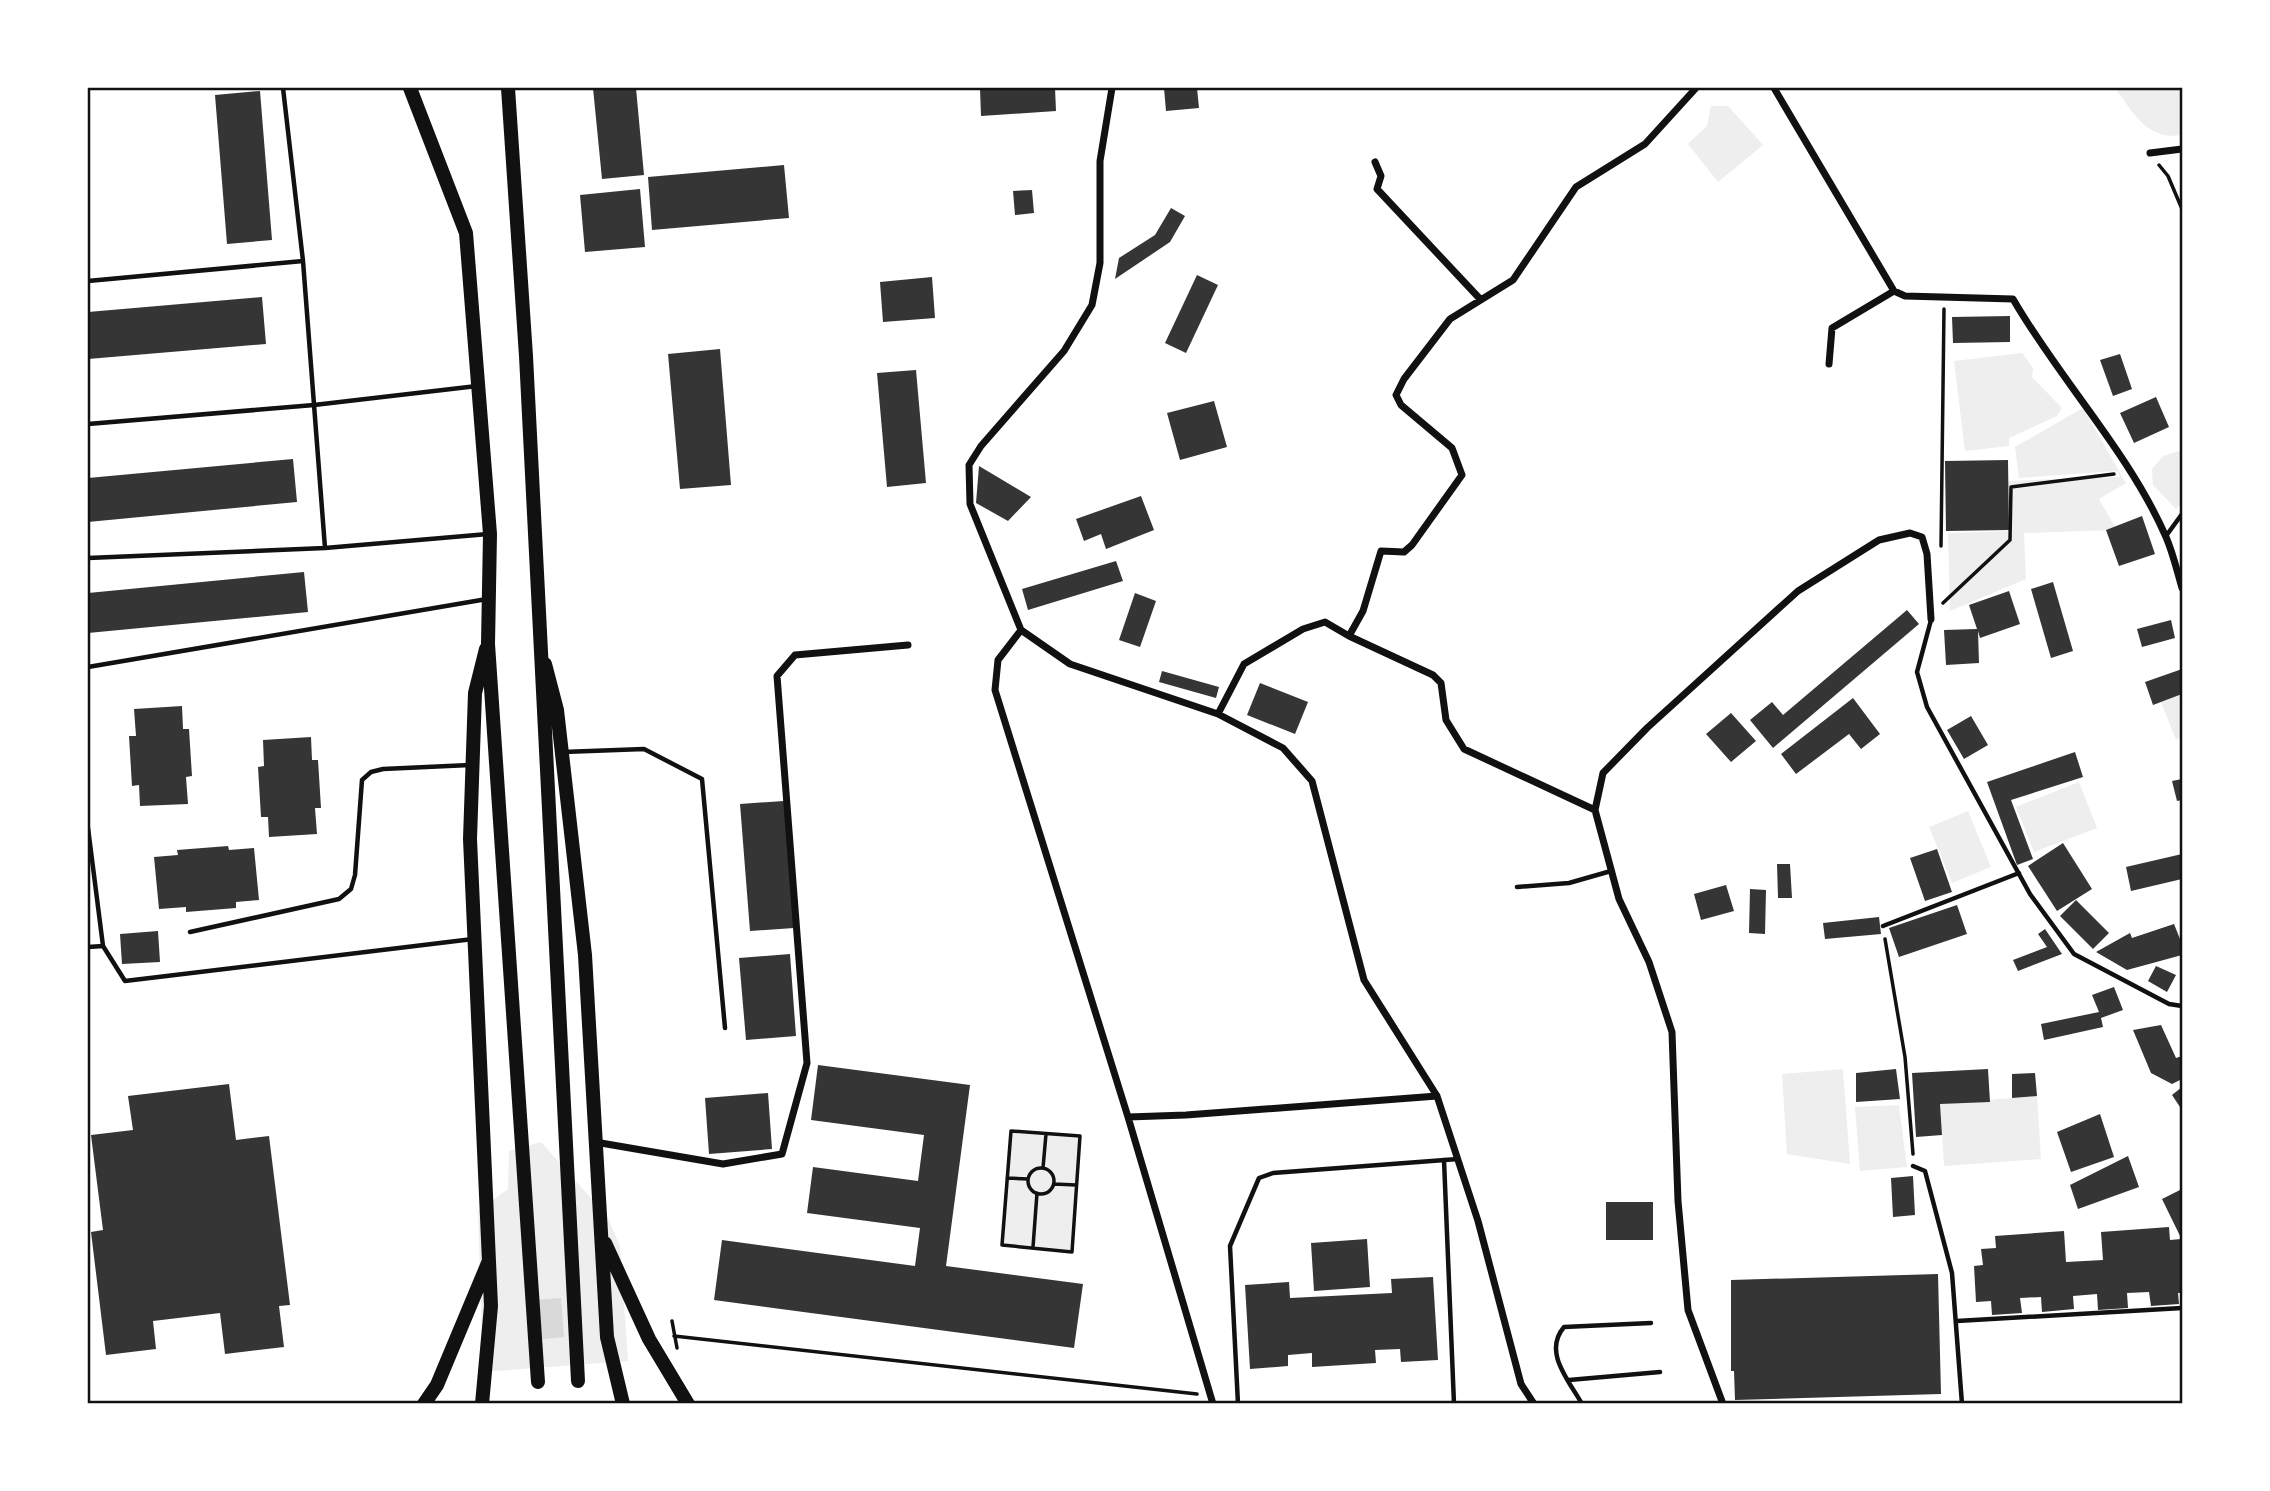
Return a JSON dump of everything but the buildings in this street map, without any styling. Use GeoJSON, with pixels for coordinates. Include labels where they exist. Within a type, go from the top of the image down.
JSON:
{"type":"FeatureCollection","features":[{"type":"Feature","properties":{"kind":"main road"},"geometry":{"type":"LineString","coordinates":[[410,88],[466,233],[489,534],[488,645],[538,1382]]}},
{"type":"Feature","properties":{"kind":"main road"},"geometry":{"type":"LineString","coordinates":[[508,88],[526,356],[538,639],[578,1381]]}},
{"type":"Feature","properties":{"kind":"main road"},"geometry":{"type":"LineString","coordinates":[[538,639],[558,710],[585,955],[607,1337],[623,1404]]}},
{"type":"Feature","properties":{"kind":"main road"},"geometry":{"type":"LineString","coordinates":[[482,1404],[491,1319],[490,1258],[474,939],[471,765],[475,693],[480,664],[488,645]]}},
{"type":"Feature","properties":{"kind":"main road"},"geometry":{"type":"LineString","coordinates":[[602,1237],[649,1339],[688,1404]]}},
{"type":"Feature","properties":{"kind":"main road"},"geometry":{"type":"LineString","coordinates":[[424,1404],[437,1385],[490,1258]]}},
{"type":"Feature","properties":{"kind":"street"},"geometry":{"type":"LineString","coordinates":[[1112,88],[1100,161],[1100,263],[1092,305],[1064,351],[981,446],[970,465],[970,504],[1021,630],[1070,664],[1218,714],[1283,748],[1312,781],[1364,980],[1437,1096],[1478,1221],[1521,1384],[1534,1404]]}},
{"type":"Feature","properties":{"kind":"street"},"geometry":{"type":"LineString","coordinates":[[1349,636],[1363,611],[1381,551],[1404,552],[1412,545],[1462,475],[1452,448],[1401,405],[1396,395],[1404,379],[1450,319],[1513,280],[1576,187],[1645,144],[1696,88]]}},
{"type":"Feature","properties":{"kind":"street"},"geometry":{"type":"LineString","coordinates":[[1774,88],[1894,291],[1905,296],[2013,299],[2040,345],[2130,472],[2165,537],[2182,588]]}},
{"type":"Feature","properties":{"kind":"street"},"geometry":{"type":"LineString","coordinates":[[2150,153],[2182,149]]}},
{"type":"Feature","properties":{"kind":"street"},"geometry":{"type":"LineString","coordinates":[[1375,162],[1381,176],[1377,189],[1481,300]]}},
{"type":"Feature","properties":{"kind":"street"},"geometry":{"type":"LineString","coordinates":[[1829,364],[1832,328],[1894,291]]}},
{"type":"Feature","properties":{"kind":"street"},"geometry":{"type":"LineString","coordinates":[[1723,1404],[1688,1310],[1678,1201],[1672,1032],[1649,962],[1619,899],[1611,871],[1595,810],[1603,773],[1647,728],[1798,591],[1880,540],[1910,533],[1922,537],[1927,554],[1931,618]]}},
{"type":"Feature","properties":{"kind":"street"},"geometry":{"type":"LineString","coordinates":[[1218,714],[1244,664],[1303,629],[1325,622],[1433,675],[1441,683],[1446,720],[1464,749],[1595,810]]}},
{"type":"Feature","properties":{"kind":"street"},"geometry":{"type":"LineString","coordinates":[[1021,630],[998,660],[995,690],[1128,1117],[1213,1404]]}},
{"type":"Feature","properties":{"kind":"street"},"geometry":{"type":"LineString","coordinates":[[594,1142],[723,1164],[782,1154],[807,1063],[777,676],[795,655],[908,645]]}},
{"type":"Feature","properties":{"kind":"street"},"geometry":{"type":"LineString","coordinates":[[1128,1117],[1437,1096]]}},
{"type":"Feature","properties":{"kind":"lane"},"geometry":{"type":"LineString","coordinates":[[283,88],[303,261],[325,548]]}},
{"type":"Feature","properties":{"kind":"lane"},"geometry":{"type":"LineString","coordinates":[[88,281],[303,261]]}},
{"type":"Feature","properties":{"kind":"lane"},"geometry":{"type":"LineString","coordinates":[[88,424],[314,405],[478,386]]}},
{"type":"Feature","properties":{"kind":"lane"},"geometry":{"type":"LineString","coordinates":[[2165,537],[2182,514]]}},
{"type":"Feature","properties":{"kind":"lane"},"geometry":{"type":"LineString","coordinates":[[88,558],[325,548],[489,534]]}},
{"type":"Feature","properties":{"kind":"lane"},"geometry":{"type":"LineString","coordinates":[[88,667],[487,599]]}},
{"type":"Feature","properties":{"kind":"lane"},"geometry":{"type":"LineString","coordinates":[[1931,618],[1917,672],[1927,707],[2030,894],[2074,954],[2169,1004],[2182,1006]]}},
{"type":"Feature","properties":{"kind":"lane"},"geometry":{"type":"LineString","coordinates":[[562,752],[643,749],[702,779],[725,1028]]}},
{"type":"Feature","properties":{"kind":"lane"},"geometry":{"type":"LineString","coordinates":[[190,932],[339,899],[351,889],[355,876],[362,780],[371,772],[383,769],[471,765]]}},
{"type":"Feature","properties":{"kind":"lane"},"geometry":{"type":"LineString","coordinates":[[88,828],[103,946],[125,981],[474,939]]}},
{"type":"Feature","properties":{"kind":"lane"},"geometry":{"type":"LineString","coordinates":[[1517,887],[1569,883],[1611,871]]}},
{"type":"Feature","properties":{"kind":"lane"},"geometry":{"type":"LineString","coordinates":[[1883,926],[2019,873]]}},
{"type":"Feature","properties":{"kind":"lane"},"geometry":{"type":"LineString","coordinates":[[88,947],[103,946]]}},
{"type":"Feature","properties":{"kind":"lane"},"geometry":{"type":"LineString","coordinates":[[1238,1404],[1230,1246],[1259,1178],[1273,1173],[1458,1159]]}},
{"type":"Feature","properties":{"kind":"lane"},"geometry":{"type":"LineString","coordinates":[[1444,1160],[1454,1404]]}},
{"type":"Feature","properties":{"kind":"lane"},"geometry":{"type":"LineString","coordinates":[[1913,1166],[1925,1171],[1952,1273],[1962,1404]]}},
{"type":"Feature","properties":{"kind":"lane"},"geometry":{"type":"LineString","coordinates":[[1957,1321],[2182,1308]]}},
{"type":"Feature","properties":{"kind":"lane"},"geometry":{"type":"LineString","coordinates":[[1582,1404],[1554,1353],[1555,1338],[1564,1327],[1651,1324]]}},
{"type":"Feature","properties":{"kind":"lane"},"geometry":{"type":"LineString","coordinates":[[1569,1380],[1660,1371]]}},
{"type":"Feature","properties":{"kind":"path"},"geometry":{"type":"LineString","coordinates":[[2150,153],[2168,176],[2182,209]]}},
{"type":"Feature","properties":{"kind":"path"},"geometry":{"type":"LineString","coordinates":[[1941,550],[1944,298]]}},
{"type":"Feature","properties":{"kind":"path"},"geometry":{"type":"LineString","coordinates":[[1941,591],[1941,605],[2010,540],[2011,487],[2130,472]]}},
{"type":"Feature","properties":{"kind":"path"},"geometry":{"type":"LineString","coordinates":[[1883,926],[1905,1057],[1913,1166]]}},
{"type":"Feature","properties":{"kind":"path"},"geometry":{"type":"LineString","coordinates":[[1011,1131],[1080,1136],[1072,1252],[1002,1245],[1007,1178],[1011,1131]]}},
{"type":"Feature","properties":{"kind":"path"},"geometry":{"type":"LineString","coordinates":[[1043,1168],[1046,1133]]}},
{"type":"Feature","properties":{"kind":"path"},"geometry":{"type":"LineString","coordinates":[[1028,1179],[1035,1170],[1043,1168],[1051,1172],[1054,1184]]}},
{"type":"Feature","properties":{"kind":"path"},"geometry":{"type":"LineString","coordinates":[[1007,1178],[1028,1179]]}},
{"type":"Feature","properties":{"kind":"path"},"geometry":{"type":"LineString","coordinates":[[1028,1179],[1031,1188],[1037,1193],[1045,1193],[1054,1184],[1077,1185]]}},
{"type":"Feature","properties":{"kind":"path"},"geometry":{"type":"LineString","coordinates":[[1033,1248],[1037,1193]]}},
{"type":"Feature","properties":{"kind":"path"},"geometry":{"type":"LineString","coordinates":[[674,1336],[1210,1395]]}},
{"type":"Feature","properties":{"kind":"shaded area"},"geometry":{"type":"Polygon","coordinates":[[[2115,88],[2182,88],[2182,135],[2159,134],[2150,129],[2135,115],[2115,88]]]}},
{"type":"Feature","properties":{"kind":"shaded area"},"geometry":{"type":"Polygon","coordinates":[[[1711,106],[1728,106],[1763,145],[1718,182],[1688,144],[1707,126],[1711,106]]]}},
{"type":"Feature","properties":{"kind":"shaded area"},"geometry":{"type":"Polygon","coordinates":[[[2022,353],[2033,368],[2032,377],[2062,408],[2057,416],[2009,438],[2009,446],[1965,451],[1954,361],[2022,353]]]}},
{"type":"Feature","properties":{"kind":"shaded area"},"geometry":{"type":"Polygon","coordinates":[[[2083,408],[2126,483],[2099,499],[2117,530],[2024,533],[2026,579],[1950,611],[1948,533],[2008,531],[2007,481],[2120,477],[2117,471],[2019,478],[2015,447],[2083,408]]]}},
{"type":"Feature","properties":{"kind":"shaded area"},"geometry":{"type":"Polygon","coordinates":[[[2179,451],[2182,453],[2182,503],[2176,509],[2153,485],[2152,469],[2163,456],[2179,451]]]}},
{"type":"Feature","properties":{"kind":"shaded area"},"geometry":{"type":"Polygon","coordinates":[[[2182,694],[2182,737],[2176,740],[2161,702],[2182,694]]]}},
{"type":"Feature","properties":{"kind":"shaded area"},"geometry":{"type":"Polygon","coordinates":[[[2079,782],[2097,828],[2034,852],[2016,807],[2079,782]]]}},
{"type":"Feature","properties":{"kind":"shaded area"},"geometry":{"type":"Polygon","coordinates":[[[1968,811],[1991,867],[1952,883],[1929,827],[1968,811]]]}},
{"type":"Feature","properties":{"kind":"shaded area"},"geometry":{"type":"Polygon","coordinates":[[[1843,1069],[1850,1164],[1787,1154],[1782,1074],[1843,1069]]]}},
{"type":"Feature","properties":{"kind":"shaded area"},"geometry":{"type":"Polygon","coordinates":[[[2037,1096],[2041,1159],[1944,1166],[1940,1104],[2037,1096]]]}},
{"type":"Feature","properties":{"kind":"shaded area"},"geometry":{"type":"Polygon","coordinates":[[[1899,1105],[1907,1167],[1860,1171],[1855,1107],[1899,1105]]]}},
{"type":"Feature","properties":{"kind":"shaded area"},"geometry":{"type":"Polygon","coordinates":[[[1011,1131],[1080,1136],[1072,1252],[1002,1245],[1011,1131]]]}},
{"type":"Feature","properties":{"kind":"shaded area"},"geometry":{"type":"Polygon","coordinates":[[[541,1142],[607,1216],[620,1246],[628,1361],[483,1372],[478,1211],[508,1189],[509,1151],[541,1142]]]}},
{"type":"Feature","properties":{"kind":"shaded area"},"geometry":{"type":"Polygon","coordinates":[[[561,1298],[564,1337],[535,1340],[532,1300],[561,1298]]]}}]}
